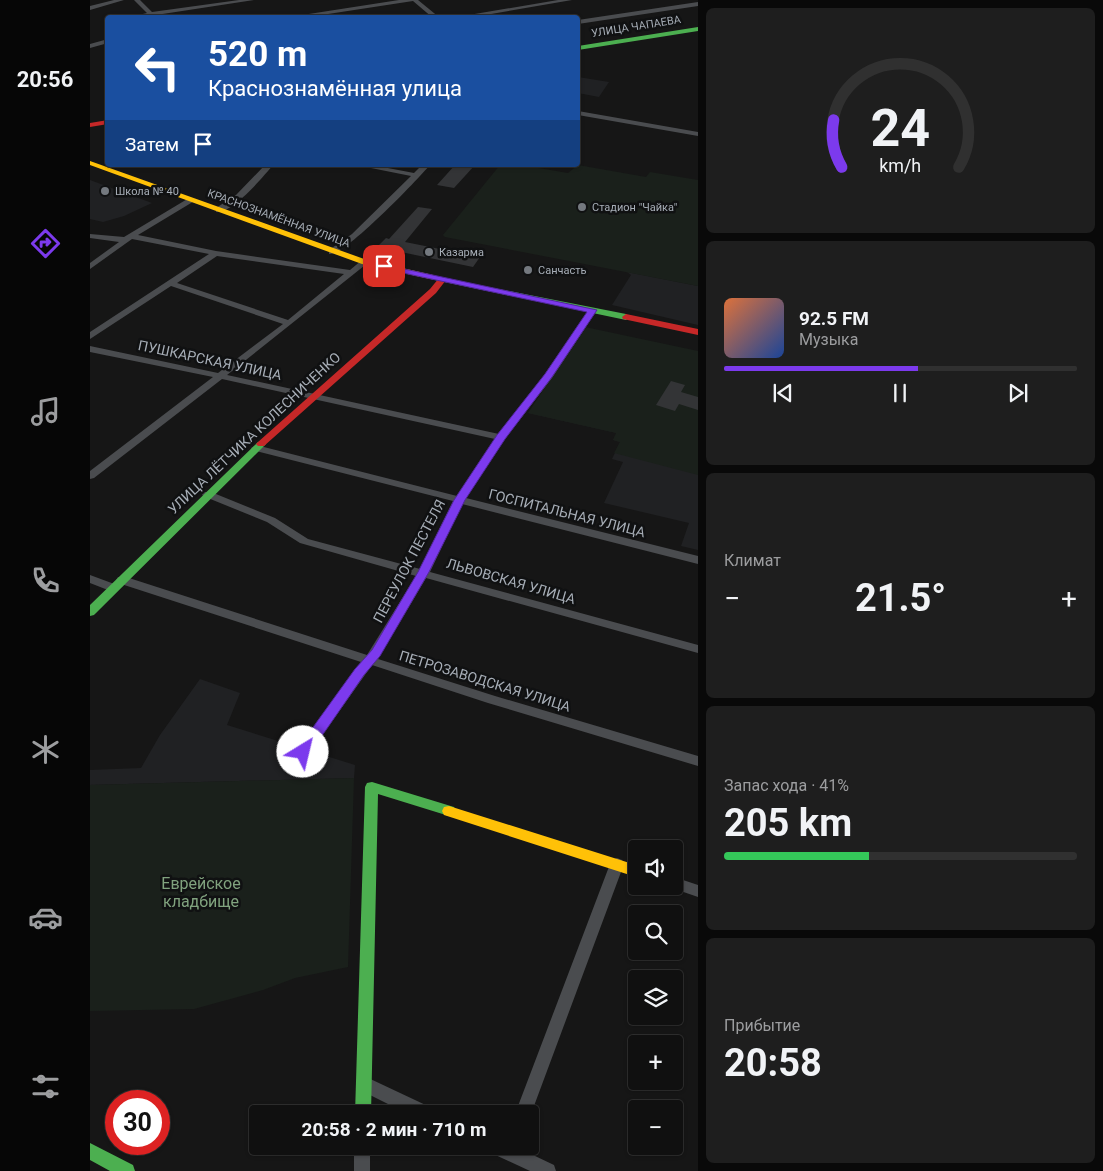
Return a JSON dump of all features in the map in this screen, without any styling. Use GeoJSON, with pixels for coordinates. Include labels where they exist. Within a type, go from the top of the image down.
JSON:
{"type":"FeatureCollection","features":[{"type":"Feature","properties":{"kind":"street"},"geometry":{"type":"LineString","coordinates":[[90,8],[120,0]]}},
{"type":"Feature","properties":{"kind":"street"},"geometry":{"type":"LineString","coordinates":[[136,0],[153,15],[251,0]]}},
{"type":"Feature","properties":{"kind":"street"},"geometry":{"type":"LineString","coordinates":[[307,15],[411,0]]}},
{"type":"Feature","properties":{"kind":"street"},"geometry":{"type":"LineString","coordinates":[[415,0],[433,15]]}},
{"type":"Feature","properties":{"kind":"street"},"geometry":{"type":"LineString","coordinates":[[473,15],[569,0]]}},
{"type":"Feature","properties":{"kind":"street"},"geometry":{"type":"LineString","coordinates":[[580,22],[698,1]]}},
{"type":"Feature","properties":{"kind":"street","name":"УЛИЦА ЧАПАЕВА"},"geometry":{"type":"LineString","coordinates":[[580,48],[698,29]]}},
{"type":"Feature","properties":{"kind":"street"},"geometry":{"type":"LineString","coordinates":[[90,46],[105,42]]}},
{"type":"Feature","properties":{"kind":"street"},"geometry":{"type":"LineString","coordinates":[[580,113],[698,134]]}},
{"type":"Feature","properties":{"kind":"street"},"geometry":{"type":"LineString","coordinates":[[90,125],[105,122]]}},
{"type":"Feature","properties":{"kind":"street","name":"КРАСНОЗНАМЁННАЯ УЛИЦА"},"geometry":{"type":"LineString","coordinates":[[90,163],[105,166]]}},
{"type":"Feature","properties":{"kind":"street","name":"КРАСНОЗНАМЁННАЯ УЛИЦА"},"geometry":{"type":"LineString","coordinates":[[108,167],[332,252],[365,262],[442,280],[698,332]]}},
{"type":"Feature","properties":{"kind":"street"},"geometry":{"type":"LineString","coordinates":[[219,210],[239,197],[267,167]]}},
{"type":"Feature","properties":{"kind":"street"},"geometry":{"type":"LineString","coordinates":[[371,167],[416,175]]}},
{"type":"Feature","properties":{"kind":"street"},"geometry":{"type":"LineString","coordinates":[[332,252],[355,236],[424,167]]}},
{"type":"Feature","properties":{"kind":"street"},"geometry":{"type":"LineString","coordinates":[[90,267],[129,238],[192,200]]}},
{"type":"Feature","properties":{"kind":"street"},"geometry":{"type":"LineString","coordinates":[[90,236],[129,238],[352,274]]}},
{"type":"Feature","properties":{"kind":"street"},"geometry":{"type":"LineString","coordinates":[[90,336],[216,253]]}},
{"type":"Feature","properties":{"kind":"street"},"geometry":{"type":"LineString","coordinates":[[90,476],[365,262]]}},
{"type":"Feature","properties":{"kind":"street","name":"УЛИЦА ЛЁТЧИКА КОЛЕСНИЧЕНКО"},"geometry":{"type":"LineString","coordinates":[[90,612],[207,494],[433,291],[442,280]]}},
{"type":"Feature","properties":{"kind":"street"},"geometry":{"type":"LineString","coordinates":[[170,283],[289,323]]}},
{"type":"Feature","properties":{"kind":"street","name":"ПЕРЕУЛОК ПЕСТЕЛЯ"},"geometry":{"type":"LineString","coordinates":[[303,752],[376,653],[424,572],[460,500],[501,437],[549,376],[593,310]]}},
{"type":"Feature","properties":{"kind":"street","name":"ПУШКАРСКАЯ УЛИЦА"},"geometry":{"type":"LineString","coordinates":[[90,349],[501,437]]}},
{"type":"Feature","properties":{"kind":"street","name":"ГОСПИТАЛЬНАЯ УЛИЦА"},"geometry":{"type":"LineString","coordinates":[[256,448],[698,560]]}},
{"type":"Feature","properties":{"kind":"street","name":"ЛЬВОВСКАЯ УЛИЦА"},"geometry":{"type":"LineString","coordinates":[[207,494],[271,520],[304,541],[424,572],[698,649]]}},
{"type":"Feature","properties":{"kind":"street","name":"ПЕТРОЗАВОДСКАЯ УЛИЦА"},"geometry":{"type":"LineString","coordinates":[[90,579],[118,584],[207,609],[492,700],[698,760]]}},
{"type":"Feature","properties":{"kind":"street"},"geometry":{"type":"LineString","coordinates":[[363,1105],[372,787],[628,868]]}},
{"type":"Feature","properties":{"kind":"street"},"geometry":{"type":"LineString","coordinates":[[526,1105],[617,864]]}},
{"type":"Feature","properties":{"kind":"street"},"geometry":{"type":"LineString","coordinates":[[683,886],[698,891]]}},
{"type":"Feature","properties":{"kind":"street"},"geometry":{"type":"LineString","coordinates":[[364,1084],[407,1105]]}},
{"type":"Feature","properties":{"kind":"street"},"geometry":{"type":"LineString","coordinates":[[90,1151],[127,1171]]}},
{"type":"Feature","properties":{"kind":"street"},"geometry":{"type":"LineString","coordinates":[[362,1155],[362,1171]]}},
{"type":"Feature","properties":{"kind":"street"},"geometry":{"type":"LineString","coordinates":[[518,1155],[548,1171]]}},
{"type":"Feature","properties":{"kind":"shaded area"},"geometry":{"type":"Polygon","coordinates":[[[580,77],[609,82],[599,97],[580,93],[580,77]]]}},
{"type":"Feature","properties":{"kind":"shaded area","name":"Школа № 40"},"geometry":{"type":"Polygon","coordinates":[[[90,180],[152,203],[124,216],[103,222],[90,219],[90,180]]]}},
{"type":"Feature","properties":{"kind":"shaded area"},"geometry":{"type":"Polygon","coordinates":[[[627,272],[698,286],[698,325],[612,305],[631,275],[627,272]]]}},
{"type":"Feature","properties":{"kind":"shaded area"},"geometry":{"type":"Polygon","coordinates":[[[698,351],[698,550],[681,546],[689,523],[604,503],[623,462],[612,459],[620,442],[613,440],[617,433],[528,413],[698,351]]]}},
{"type":"Feature","properties":{"kind":"shaded area"},"geometry":{"type":"Polygon","coordinates":[[[200,679],[240,693],[227,725],[355,765],[354,778],[90,785],[90,770],[141,768],[160,735],[200,679]]]}},
{"type":"Feature","properties":{"kind":"green space","name":"Стадион \"Чайка\""},"geometry":{"type":"Polygon","coordinates":[[[580,165],[646,177],[650,172],[698,180],[698,286],[445,237],[443,235],[498,167],[533,167],[568,173],[580,165]]]}},
{"type":"Feature","properties":{"kind":"green space"},"geometry":{"type":"Polygon","coordinates":[[[585,327],[698,351],[698,475],[614,453],[620,442],[613,440],[616,433],[528,413],[585,327]]]}},
{"type":"Feature","properties":{"kind":"green space","name":"Еврейское кладбище"},"geometry":{"type":"Polygon","coordinates":[[[354,778],[348,967],[295,978],[263,990],[194,1009],[90,1011],[90,785],[354,778]]]}},
{"type":"Feature","properties":{"kind":"building"},"geometry":{"type":"Polygon","coordinates":[[[453,167],[473,167],[454,188],[437,185],[453,167]]]}},
{"type":"Feature","properties":{"kind":"building","name":"Казарма"},"geometry":{"type":"Polygon","coordinates":[[[418,207],[432,209],[405,242],[480,257],[473,267],[377,247],[386,238],[389,239],[418,207]]]}},
{"type":"Feature","properties":{"kind":"building"},"geometry":{"type":"Polygon","coordinates":[[[671,381],[685,385],[681,392],[698,397],[698,410],[679,404],[675,411],[656,405],[671,381]]]}},
{"type":"Feature","properties":{"kind":"traffic: fast"},"geometry":{"type":"LineString","coordinates":[[580,48],[698,29]]}},
{"type":"Feature","properties":{"kind":"traffic: fast"},"geometry":{"type":"LineString","coordinates":[[430,277],[626,317]]}},
{"type":"Feature","properties":{"kind":"traffic: fast"},"geometry":{"type":"LineString","coordinates":[[90,612],[261,444]]}},
{"type":"Feature","properties":{"kind":"traffic: fast"},"geometry":{"type":"LineString","coordinates":[[363,1105],[372,787],[449,811]]}},
{"type":"Feature","properties":{"kind":"traffic: fast"},"geometry":{"type":"LineString","coordinates":[[90,1151],[127,1171]]}},
{"type":"Feature","properties":{"kind":"traffic: slow"},"geometry":{"type":"LineString","coordinates":[[90,163],[365,262],[430,277]]}},
{"type":"Feature","properties":{"kind":"traffic: slow"},"geometry":{"type":"LineString","coordinates":[[449,811],[628,868]]}},
{"type":"Feature","properties":{"kind":"traffic: jam"},"geometry":{"type":"LineString","coordinates":[[90,125],[105,122]]}},
{"type":"Feature","properties":{"kind":"traffic: jam"},"geometry":{"type":"LineString","coordinates":[[261,444],[433,291],[442,280]]}},
{"type":"Feature","properties":{"kind":"traffic: jam"},"geometry":{"type":"LineString","coordinates":[[626,317],[698,332]]}},
{"type":"Feature","properties":{"kind":"place","name":"Школа № 40"},"geometry":{"type":"Point","coordinates":[105,191]}},
{"type":"Feature","properties":{"kind":"place","name":"Стадион \"Чайка\""},"geometry":{"type":"Point","coordinates":[582,207]}},
{"type":"Feature","properties":{"kind":"place","name":"Казарма"},"geometry":{"type":"Point","coordinates":[429,252]}},
{"type":"Feature","properties":{"kind":"place","name":"Санчасть"},"geometry":{"type":"Point","coordinates":[528,270]}},
{"type":"Feature","properties":{"kind":"route"},"geometry":{"type":"LineString","coordinates":[[303,752],[359,672],[376,653],[424,572],[428,560],[460,500],[501,437],[549,376],[593,310],[442,280],[384,266]]}}]}
